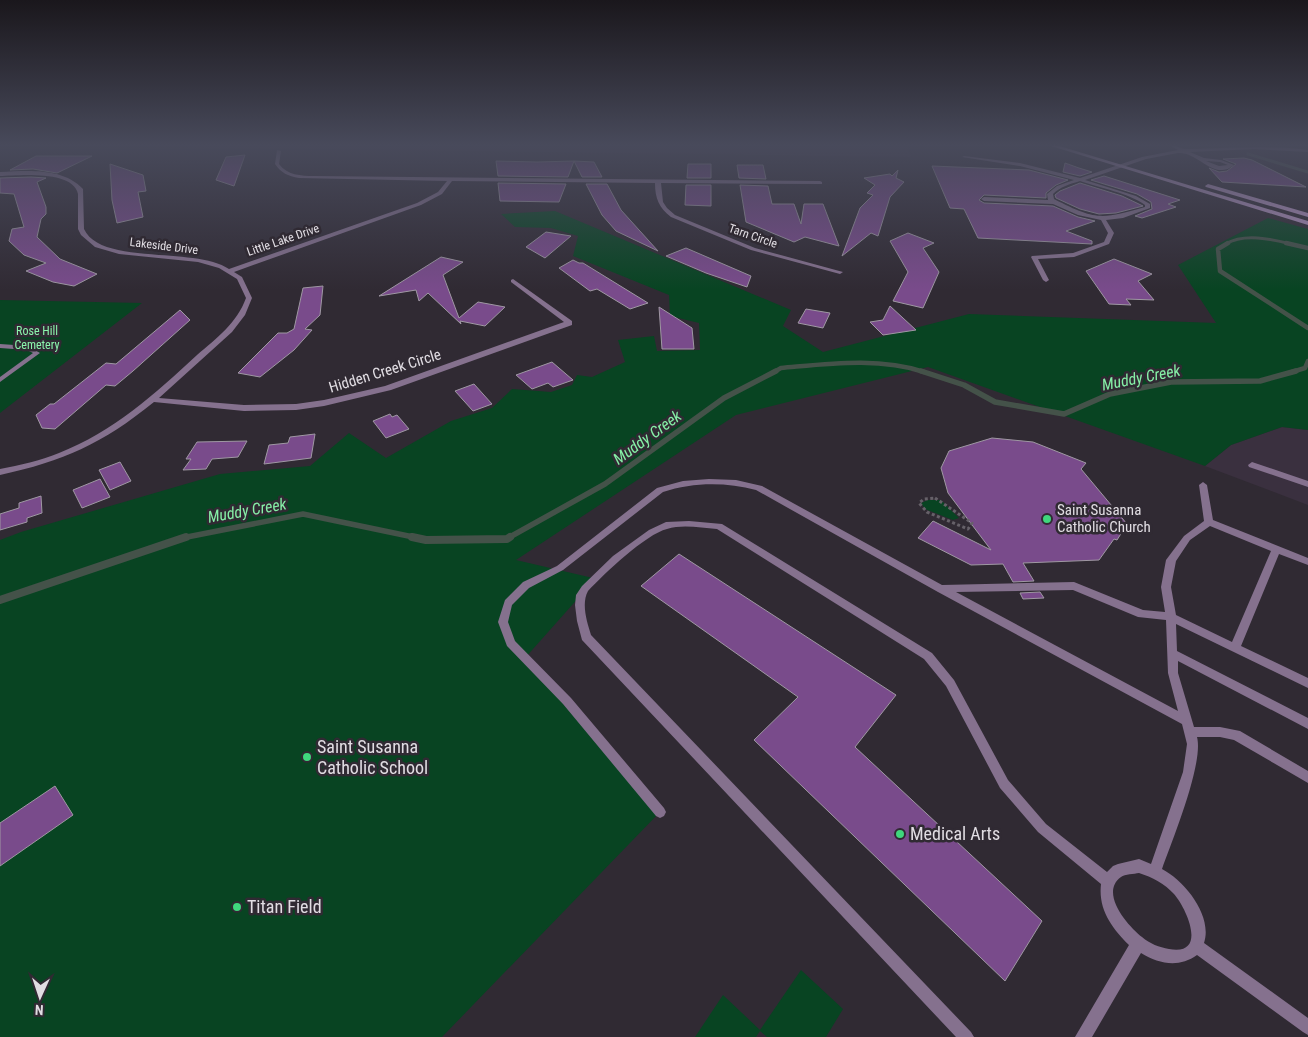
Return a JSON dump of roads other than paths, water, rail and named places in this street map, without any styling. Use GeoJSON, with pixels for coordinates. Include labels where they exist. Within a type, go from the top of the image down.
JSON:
{"type":"FeatureCollection","features":[{"type":"Feature","properties":{"kind":"main road"},"geometry":{"type":"LineString","coordinates":[[1209,193],[1308,223]]}},
{"type":"Feature","properties":{"kind":"main road"},"geometry":{"type":"LineString","coordinates":[[1235,193],[1308,215]]}},
{"type":"Feature","properties":{"kind":"street","name":"Lakeside Drive"},"geometry":{"type":"LineString","coordinates":[[82,193],[82,231],[91,242],[105,248],[148,256],[191,259],[229,271],[242,281],[247,291],[249,298],[243,313],[224,335],[154,400]]}},
{"type":"Feature","properties":{"kind":"street","name":"Little Lake Drive"},"geometry":{"type":"LineString","coordinates":[[229,271],[419,204],[439,193]]}},
{"type":"Feature","properties":{"kind":"street","name":"Tarn Circle"},"geometry":{"type":"LineString","coordinates":[[659,193],[659,204],[674,216],[752,250],[840,272]]}},
{"type":"Feature","properties":{"kind":"street"},"geometry":{"type":"LineString","coordinates":[[1051,193],[1050,197],[1055,202]]}},
{"type":"Feature","properties":{"kind":"street"},"geometry":{"type":"LineString","coordinates":[[984,199],[1055,202],[1085,215],[1103,219],[1114,218],[1147,208],[1148,205],[1121,193]]}},
{"type":"Feature","properties":{"kind":"street"},"geometry":{"type":"LineString","coordinates":[[1046,280],[1034,257],[1074,255],[1107,243],[1111,233],[1103,219]]}},
{"type":"Feature","properties":{"kind":"street","name":"Hidden Creek Circle"},"geometry":{"type":"LineString","coordinates":[[154,400],[244,408],[296,407],[324,403],[388,388],[569,324],[513,281]]}},
{"type":"Feature","properties":{"kind":"street"},"geometry":{"type":"LineString","coordinates":[[0,472],[44,463],[77,450],[117,428],[154,400]]}},
{"type":"Feature","properties":{"kind":"lane"},"geometry":{"type":"LineString","coordinates":[[0,346],[29,348],[37,353],[0,380]]}},
{"type":"Feature","properties":{"kind":"lane"},"geometry":{"type":"LineString","coordinates":[[1252,465],[1308,484]]}},
{"type":"Feature","properties":{"kind":"lane"},"geometry":{"type":"LineString","coordinates":[[660,812],[567,701],[511,643],[503,622],[508,603],[526,586],[560,568],[660,490],[674,485],[739,482],[759,488],[1188,726],[1236,735],[1308,777]]}},
{"type":"Feature","properties":{"kind":"lane"},"geometry":{"type":"LineString","coordinates":[[1203,485],[1209,522]]}},
{"type":"Feature","properties":{"kind":"lane"},"geometry":{"type":"LineString","coordinates":[[1209,522],[1308,562]]}},
{"type":"Feature","properties":{"kind":"lane"},"geometry":{"type":"LineString","coordinates":[[1155,871],[1189,772],[1193,744],[1173,673],[1171,617],[1166,587],[1170,560],[1187,538],[1209,522]]}},
{"type":"Feature","properties":{"kind":"lane"},"geometry":{"type":"LineString","coordinates":[[966,1037],[586,637],[581,614],[581,595],[593,578],[659,528],[680,524],[719,526],[928,656],[950,683],[1004,784],[1042,828],[1108,881]]}},
{"type":"Feature","properties":{"kind":"lane"},"geometry":{"type":"LineString","coordinates":[[1235,648],[1276,549]]}},
{"type":"Feature","properties":{"kind":"lane"},"geometry":{"type":"LineString","coordinates":[[941,589],[1074,586],[1142,614],[1171,617],[1308,683]]}},
{"type":"Feature","properties":{"kind":"lane"},"geometry":{"type":"LineString","coordinates":[[1172,653],[1308,724]]}},
{"type":"Feature","properties":{"kind":"lane"},"geometry":{"type":"LineString","coordinates":[[1139,866],[1155,871],[1178,888],[1190,903],[1197,918],[1200,934],[1196,946],[1186,955],[1171,957],[1155,953],[1138,944],[1123,931],[1113,917],[1107,901],[1106,887],[1110,875],[1126,867],[1139,866]]}},
{"type":"Feature","properties":{"kind":"lane"},"geometry":{"type":"LineString","coordinates":[[1083,1037],[1138,944]]}},
{"type":"Feature","properties":{"kind":"lane"},"geometry":{"type":"LineString","coordinates":[[1196,946],[1308,1027]]}},
{"type":"Feature","properties":{"kind":"waterway","name":"Muddy Creek"},"geometry":{"type":"LineString","coordinates":[[1227,244],[1249,238],[1286,243]]}},
{"type":"Feature","properties":{"kind":"waterway","name":"Muddy Creek"},"geometry":{"type":"LineString","coordinates":[[1286,243],[1291,244]]}},
{"type":"Feature","properties":{"kind":"waterway","name":"Muddy Creek"},"geometry":{"type":"LineString","coordinates":[[1286,243],[1308,248]]}},
{"type":"Feature","properties":{"kind":"waterway","name":"Muddy Creek"},"geometry":{"type":"LineString","coordinates":[[1227,244],[1218,249],[1220,271],[1308,328]]}},
{"type":"Feature","properties":{"kind":"waterway","name":"Muddy Creek"},"geometry":{"type":"LineString","coordinates":[[1292,372],[1305,368],[1308,361]]}},
{"type":"Feature","properties":{"kind":"waterway","name":"Muddy Creek"},"geometry":{"type":"LineString","coordinates":[[774,372],[781,368],[853,363],[889,364],[924,372]]}},
{"type":"Feature","properties":{"kind":"waterway","name":"Muddy Creek"},"geometry":{"type":"LineString","coordinates":[[508,538],[605,484],[724,398],[776,371]]}},
{"type":"Feature","properties":{"kind":"waterway","name":"Muddy Creek"},"geometry":{"type":"LineString","coordinates":[[921,371],[964,385],[995,402],[1064,414],[1110,394],[1171,382],[1260,381],[1296,371]]}},
{"type":"Feature","properties":{"kind":"waterway","name":"Muddy Creek"},"geometry":{"type":"LineString","coordinates":[[185,537],[303,514],[418,538]]}},
{"type":"Feature","properties":{"kind":"waterway","name":"Muddy Creek"},"geometry":{"type":"LineString","coordinates":[[0,600],[185,537]]}},
{"type":"Feature","properties":{"kind":"waterway","name":"Muddy Creek"},"geometry":{"type":"LineString","coordinates":[[412,537],[426,540],[507,539],[510,537]]}},
{"type":"Feature","properties":{"kind":"place","name":"Saint Susanna Catholic Church"},"geometry":{"type":"Point","coordinates":[1047,519]}},
{"type":"Feature","properties":{"kind":"place","name":"Saint Susanna Catholic School"},"geometry":{"type":"Point","coordinates":[307,757]}},
{"type":"Feature","properties":{"kind":"place","name":"Medical Arts"},"geometry":{"type":"Point","coordinates":[900,834]}},
{"type":"Feature","properties":{"kind":"place","name":"Titan Field"},"geometry":{"type":"Point","coordinates":[237,907]}},
{"type":"Feature","properties":{"kind":"park label","name":"Rose Hill Cemetery"},"geometry":{"type":"Point","coordinates":[37,338]}}]}
